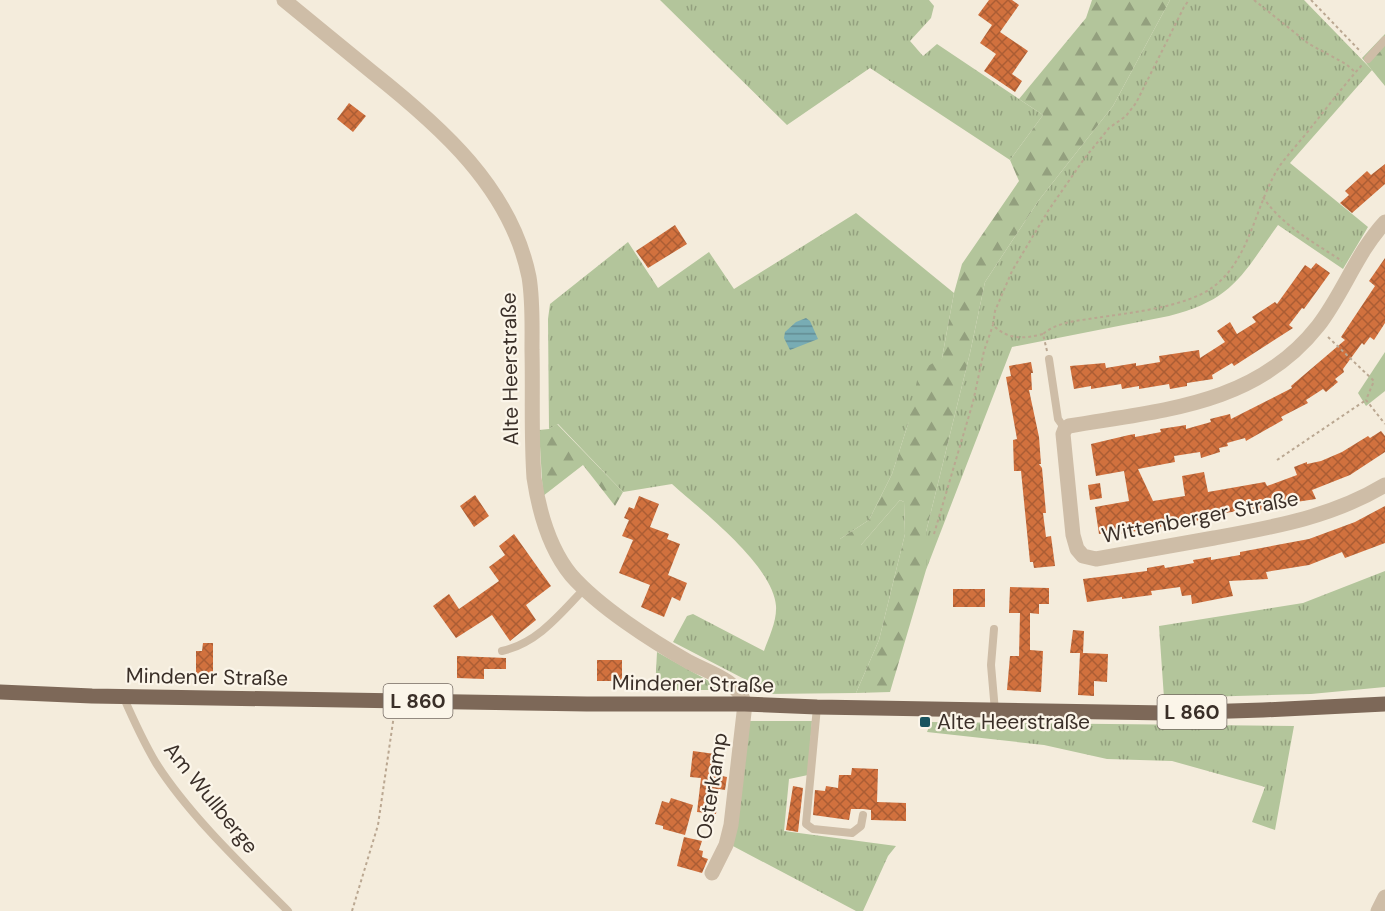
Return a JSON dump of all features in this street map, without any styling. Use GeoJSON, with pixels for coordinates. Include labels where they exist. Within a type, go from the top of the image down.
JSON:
{"type":"FeatureCollection","features":[{"type":"Feature","properties":{"kind":"main road","name":"Mindener Straße"},"geometry":{"type":"LineString","coordinates":[[0,692],[1167,713],[1385,704]]}},
{"type":"Feature","properties":{"kind":"street","name":"Alte Heerstraße"},"geometry":{"type":"LineString","coordinates":[[284,0],[423,113],[458,147],[482,177],[512,226],[529,278],[532,308],[533,454],[538,504],[556,551],[571,574],[619,615],[662,646],[731,683],[741,693],[744,704]]}},
{"type":"Feature","properties":{"kind":"street"},"geometry":{"type":"LineString","coordinates":[[1065,429],[1069,426],[1200,402],[1244,386],[1265,374],[1302,344],[1333,304],[1372,238],[1385,222]]}},
{"type":"Feature","properties":{"kind":"street","name":"Wittenberger Straße"},"geometry":{"type":"LineString","coordinates":[[1065,429],[1063,434],[1077,549],[1083,556],[1096,559],[1283,525],[1347,505],[1385,485]]}},
{"type":"Feature","properties":{"kind":"street","name":"Osterkamp"},"geometry":{"type":"LineString","coordinates":[[712,873],[726,845],[731,825],[744,704]]}},
{"type":"Feature","properties":{"kind":"street"},"geometry":{"type":"LineString","coordinates":[[1378,911],[1385,897]]}},
{"type":"Feature","properties":{"kind":"lane"},"geometry":{"type":"LineString","coordinates":[[1368,59],[1385,40]]}},
{"type":"Feature","properties":{"kind":"lane"},"geometry":{"type":"LineString","coordinates":[[1049,360],[1058,419],[1065,429]]}},
{"type":"Feature","properties":{"kind":"lane"},"geometry":{"type":"LineString","coordinates":[[502,651],[516,648],[536,635],[585,588]]}},
{"type":"Feature","properties":{"kind":"lane"},"geometry":{"type":"LineString","coordinates":[[994,629],[991,665],[995,711]]}},
{"type":"Feature","properties":{"kind":"lane","name":"Am Wullberge"},"geometry":{"type":"LineString","coordinates":[[123,696],[145,744],[178,793],[288,911]]}},
{"type":"Feature","properties":{"kind":"lane"},"geometry":{"type":"LineString","coordinates":[[817,707],[807,824],[813,829],[852,833],[861,826],[863,815]]}},
{"type":"Feature","properties":{"kind":"path"},"geometry":{"type":"LineString","coordinates":[[934,534],[974,402],[995,311],[1018,261],[1048,211],[1084,159],[1109,128],[1126,116],[1136,103],[1189,0]]}},
{"type":"Feature","properties":{"kind":"path"},"geometry":{"type":"LineString","coordinates":[[1254,0],[1310,44],[1356,72]]}},
{"type":"Feature","properties":{"kind":"path"},"geometry":{"type":"LineString","coordinates":[[993,325],[1002,334],[1015,338],[1043,334],[1065,323],[1189,299],[1213,288],[1229,272],[1246,244],[1263,197],[1281,165],[1368,59],[1311,0]]}},
{"type":"Feature","properties":{"kind":"path"},"geometry":{"type":"LineString","coordinates":[[1263,197],[1271,210],[1354,268]]}},
{"type":"Feature","properties":{"kind":"path"},"geometry":{"type":"LineString","coordinates":[[1043,334],[1049,360]]}},
{"type":"Feature","properties":{"kind":"path"},"geometry":{"type":"LineString","coordinates":[[1277,460],[1366,400],[1374,381],[1330,338]]}},
{"type":"Feature","properties":{"kind":"path"},"geometry":{"type":"LineString","coordinates":[[1366,400],[1385,424]]}},
{"type":"Feature","properties":{"kind":"path"},"geometry":{"type":"LineString","coordinates":[[352,911],[378,825],[396,700]]}},
{"type":"Feature","properties":{"kind":"green space"},"geometry":{"type":"Polygon","coordinates":[[[660,0],[929,0],[934,6],[931,18],[910,41],[923,56],[937,44],[1043,115],[1010,160],[870,68],[787,125],[660,0]]]}},
{"type":"Feature","properties":{"kind":"green space"},"geometry":{"type":"Polygon","coordinates":[[[1092,0],[1170,0],[1113,106],[1039,200],[985,282],[926,532],[926,570],[890,692],[856,693],[879,640],[905,534],[904,502],[900,500],[861,545],[846,552],[840,539],[869,520],[892,474],[908,424],[919,371],[942,358],[962,264],[1019,181],[1010,160],[1043,115],[1019,99],[1086,18],[1092,0]]]}},
{"type":"Feature","properties":{"kind":"green space"},"geometry":{"type":"Polygon","coordinates":[[[1170,0],[1304,0],[1372,70],[1290,163],[1368,227],[1343,269],[1278,225],[1245,272],[1234,283],[1208,302],[1191,310],[1012,347],[926,570],[926,532],[985,282],[1039,200],[1113,106],[1170,0]]]}},
{"type":"Feature","properties":{"kind":"green space"},"geometry":{"type":"Polygon","coordinates":[[[1385,34],[1385,86],[1362,58],[1385,34]]]}},
{"type":"Feature","properties":{"kind":"green space"},"geometry":{"type":"Polygon","coordinates":[[[856,213],[954,293],[942,358],[908,424],[892,474],[869,520],[840,539],[861,545],[900,500],[904,502],[905,534],[879,640],[856,693],[767,694],[750,682],[673,642],[687,616],[693,614],[764,651],[774,623],[776,606],[772,590],[750,556],[672,484],[623,492],[558,424],[549,429],[548,319],[550,304],[628,242],[658,288],[709,252],[734,289],[856,213]]]}},
{"type":"Feature","properties":{"kind":"green space"},"geometry":{"type":"Polygon","coordinates":[[[1385,352],[1385,391],[1366,406],[1358,393],[1385,352]]]}},
{"type":"Feature","properties":{"kind":"green space"},"geometry":{"type":"Polygon","coordinates":[[[557,424],[623,492],[615,506],[583,465],[543,496],[539,430],[549,429],[557,424]]]}},
{"type":"Feature","properties":{"kind":"green space"},"geometry":{"type":"Polygon","coordinates":[[[1385,571],[1385,687],[1311,694],[1164,698],[1159,626],[1303,603],[1385,571]]]}},
{"type":"Feature","properties":{"kind":"green space"},"geometry":{"type":"Polygon","coordinates":[[[657,652],[716,685],[715,690],[655,690],[657,652]]]}},
{"type":"Feature","properties":{"kind":"green space"},"geometry":{"type":"Polygon","coordinates":[[[750,721],[812,721],[808,775],[789,779],[784,831],[896,846],[888,856],[863,911],[856,911],[731,845],[750,721]]]}},
{"type":"Feature","properties":{"kind":"green space"},"geometry":{"type":"Polygon","coordinates":[[[931,722],[1294,726],[1275,830],[1252,822],[1265,787],[1172,761],[1107,759],[1044,745],[927,732],[931,722]]]}},
{"type":"Feature","properties":{"kind":"water"},"geometry":{"type":"Polygon","coordinates":[[[806,318],[810,321],[818,339],[790,350],[784,338],[785,332],[796,322],[806,318]]]}},
{"type":"Feature","properties":{"kind":"building"},"geometry":{"type":"Polygon","coordinates":[[[989,0],[1012,0],[1019,5],[1000,32],[1028,51],[1012,74],[1022,81],[1015,92],[984,71],[996,54],[980,43],[992,25],[978,15],[989,0]]]}},
{"type":"Feature","properties":{"kind":"building"},"geometry":{"type":"Polygon","coordinates":[[[349,103],[366,116],[353,132],[337,119],[349,103]]]}},
{"type":"Feature","properties":{"kind":"building"},"geometry":{"type":"Polygon","coordinates":[[[1385,164],[1385,184],[1352,213],[1340,203],[1349,195],[1345,191],[1367,171],[1371,175],[1385,164]]]}},
{"type":"Feature","properties":{"kind":"building"},"geometry":{"type":"Polygon","coordinates":[[[675,225],[687,244],[648,268],[636,251],[675,225]]]}},
{"type":"Feature","properties":{"kind":"building"},"geometry":{"type":"Polygon","coordinates":[[[1385,258],[1385,323],[1374,340],[1370,337],[1364,345],[1362,343],[1343,369],[1344,372],[1335,379],[1338,382],[1326,392],[1323,389],[1306,400],[1308,403],[1281,417],[1283,420],[1246,441],[1245,438],[1227,443],[1228,446],[1219,448],[1220,452],[1201,458],[1200,452],[1174,456],[1175,462],[1138,469],[1153,501],[1185,496],[1182,476],[1204,472],[1208,492],[1265,482],[1267,486],[1297,475],[1294,467],[1307,462],[1307,464],[1321,461],[1381,431],[1385,436],[1385,452],[1350,475],[1312,490],[1316,499],[1276,505],[1276,508],[1259,510],[1258,508],[1212,515],[1213,518],[1195,521],[1195,518],[1166,523],[1166,526],[1119,534],[1119,531],[1099,534],[1095,507],[1129,501],[1124,471],[1096,476],[1091,444],[1129,435],[1135,434],[1135,437],[1161,432],[1160,429],[1186,425],[1186,429],[1230,414],[1231,419],[1292,388],[1291,386],[1345,340],[1341,337],[1375,286],[1369,281],[1385,258]]]}},
{"type":"Feature","properties":{"kind":"building"},"geometry":{"type":"Polygon","coordinates":[[[1316,263],[1330,273],[1304,309],[1302,308],[1289,325],[1293,328],[1234,366],[1232,363],[1212,375],[1213,379],[1187,383],[1187,386],[1170,389],[1169,384],[1122,389],[1121,384],[1074,389],[1070,366],[1105,363],[1106,368],[1136,363],[1136,366],[1160,362],[1159,356],[1199,350],[1200,358],[1225,342],[1217,331],[1230,322],[1237,334],[1256,322],[1252,317],[1275,302],[1277,304],[1305,265],[1311,269],[1316,263]]]}},
{"type":"Feature","properties":{"kind":"building"},"geometry":{"type":"Polygon","coordinates":[[[1031,362],[1032,390],[1029,390],[1039,437],[1041,464],[1039,464],[1042,468],[1046,513],[1043,513],[1046,537],[1051,536],[1055,566],[1034,568],[1033,562],[1030,562],[1021,471],[1014,471],[1013,440],[1017,439],[1006,377],[1011,376],[1009,366],[1031,362]]]}},
{"type":"Feature","properties":{"kind":"building"},"geometry":{"type":"Polygon","coordinates":[[[1100,483],[1102,498],[1090,500],[1088,485],[1100,483]]]}},
{"type":"Feature","properties":{"kind":"building"},"geometry":{"type":"Polygon","coordinates":[[[475,495],[489,516],[474,527],[460,506],[475,495]]]}},
{"type":"Feature","properties":{"kind":"building"},"geometry":{"type":"Polygon","coordinates":[[[639,496],[659,504],[650,527],[669,534],[667,539],[680,544],[668,575],[687,583],[680,601],[672,597],[664,617],[641,607],[650,585],[619,573],[633,540],[622,536],[629,520],[624,518],[629,507],[634,509],[639,496]]]}},
{"type":"Feature","properties":{"kind":"building"},"geometry":{"type":"Polygon","coordinates":[[[1385,506],[1385,543],[1345,558],[1342,552],[1309,565],[1266,572],[1268,579],[1229,581],[1233,596],[1192,604],[1191,595],[1182,596],[1180,587],[1151,591],[1152,595],[1087,602],[1083,579],[1147,571],[1147,568],[1164,565],[1165,568],[1194,563],[1193,560],[1211,557],[1211,560],[1240,555],[1240,552],[1309,539],[1355,522],[1385,506]]]}},
{"type":"Feature","properties":{"kind":"building"},"geometry":{"type":"Polygon","coordinates":[[[514,534],[551,586],[526,605],[536,620],[510,641],[492,615],[456,638],[433,606],[449,594],[459,609],[499,581],[489,567],[505,555],[499,546],[514,534]]]}},
{"type":"Feature","properties":{"kind":"building"},"geometry":{"type":"Polygon","coordinates":[[[1010,587],[1049,588],[1049,604],[1039,604],[1039,614],[1030,613],[1030,650],[1043,651],[1041,692],[1007,690],[1010,656],[1019,656],[1020,613],[1009,613],[1010,587]]]}},
{"type":"Feature","properties":{"kind":"building"},"geometry":{"type":"Polygon","coordinates":[[[953,589],[985,589],[985,607],[953,607],[953,589]]]}},
{"type":"Feature","properties":{"kind":"building"},"geometry":{"type":"Polygon","coordinates":[[[1073,630],[1084,631],[1083,653],[1108,654],[1107,682],[1094,681],[1094,696],[1078,695],[1080,653],[1070,653],[1073,630]]]}},
{"type":"Feature","properties":{"kind":"building"},"geometry":{"type":"Polygon","coordinates":[[[203,643],[213,643],[213,674],[196,674],[196,651],[202,651],[203,643]]]}},
{"type":"Feature","properties":{"kind":"building"},"geometry":{"type":"Polygon","coordinates":[[[457,656],[506,658],[506,669],[484,669],[484,679],[457,678],[457,656]]]}},
{"type":"Feature","properties":{"kind":"building"},"geometry":{"type":"Polygon","coordinates":[[[597,660],[622,660],[622,681],[597,681],[597,660]]]}},
{"type":"Feature","properties":{"kind":"building"},"geometry":{"type":"Polygon","coordinates":[[[693,751],[715,754],[712,774],[727,777],[725,790],[719,789],[716,814],[697,812],[701,778],[690,777],[693,751]]]}},
{"type":"Feature","properties":{"kind":"building"},"geometry":{"type":"Polygon","coordinates":[[[852,768],[878,769],[877,802],[906,803],[906,821],[871,820],[871,810],[863,809],[851,809],[849,820],[813,815],[815,790],[825,791],[826,786],[838,788],[839,775],[851,775],[852,768]]]}},
{"type":"Feature","properties":{"kind":"building"},"geometry":{"type":"Polygon","coordinates":[[[793,786],[803,788],[798,832],[786,830],[793,786]]]}},
{"type":"Feature","properties":{"kind":"building"},"geometry":{"type":"Polygon","coordinates":[[[671,798],[693,805],[685,835],[663,829],[663,826],[655,824],[662,801],[669,803],[671,798]]]}},
{"type":"Feature","properties":{"kind":"building"},"geometry":{"type":"Polygon","coordinates":[[[684,837],[702,841],[699,850],[703,851],[702,857],[708,859],[702,873],[677,866],[684,837]]]}},
{"type":"Feature","properties":{"kind":"place","name":"Alte Heerstraße"},"geometry":{"type":"Point","coordinates":[925,722]}}]}
